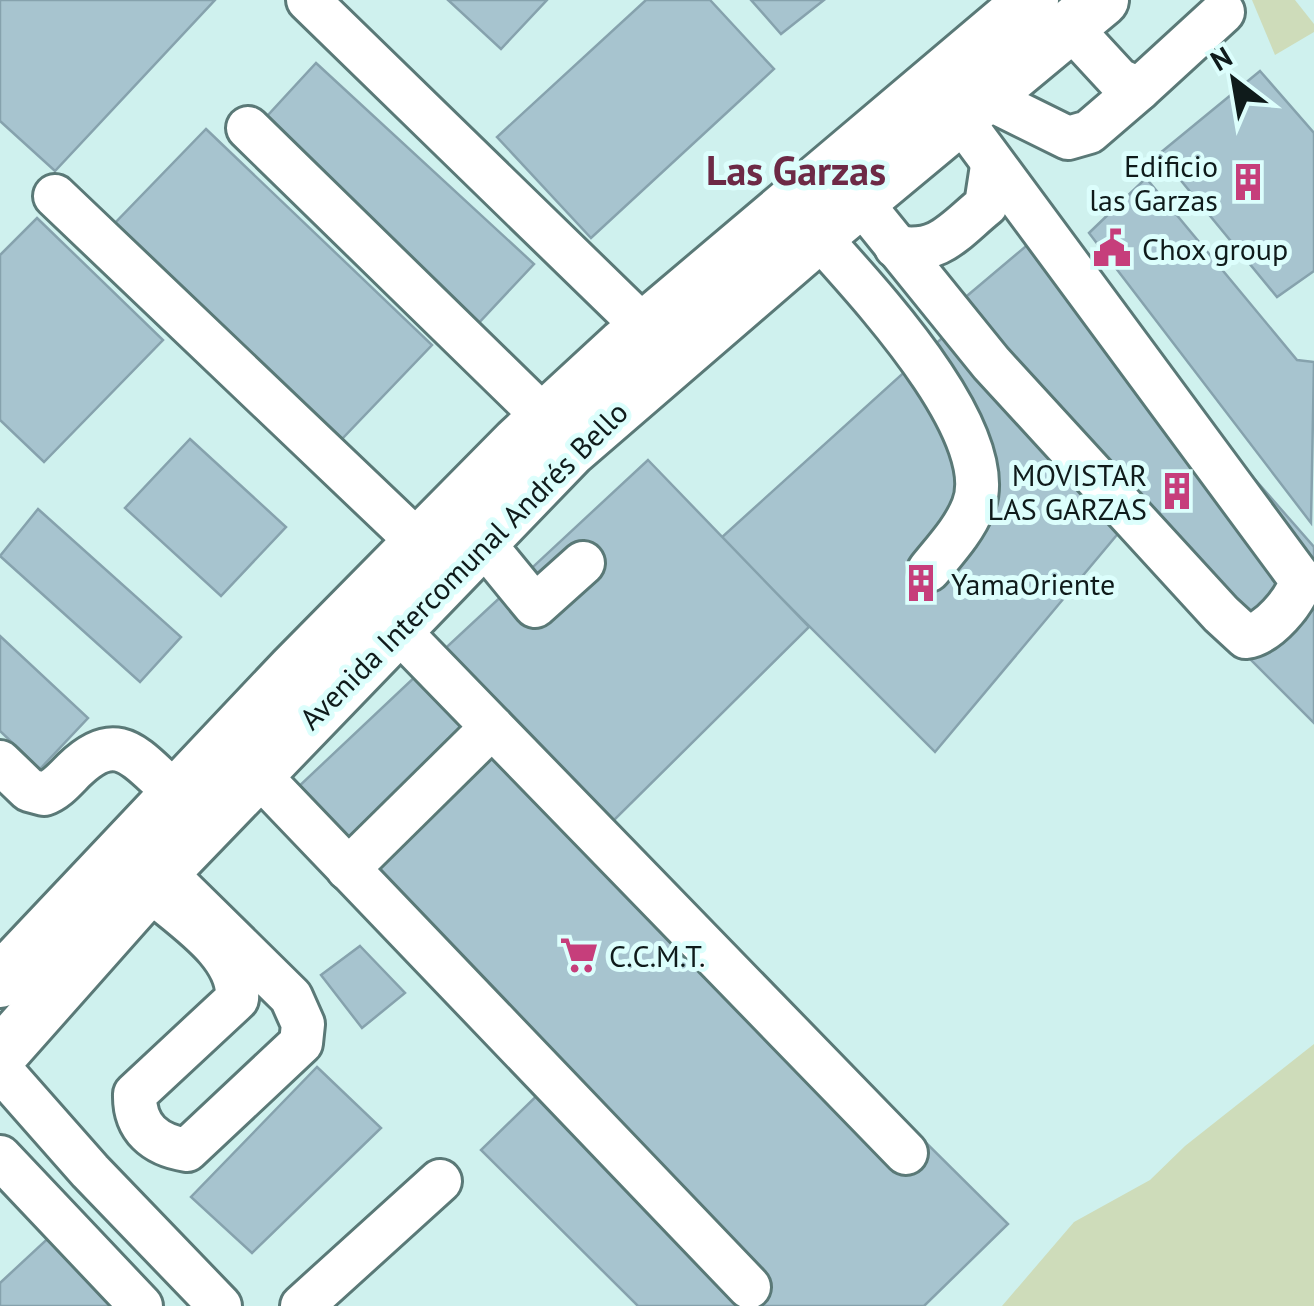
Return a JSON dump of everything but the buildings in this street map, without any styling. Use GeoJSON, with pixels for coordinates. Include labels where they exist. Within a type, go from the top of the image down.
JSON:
{"type":"FeatureCollection","features":[{"type":"Feature","properties":{"kind":"main road","name":"Avenida Intercomunal Andrés Bello"},"geometry":{"type":"LineString","coordinates":[[0,981],[545,418],[644,328],[1038,10]]}},
{"type":"Feature","properties":{"kind":"main road","name":"Avenida Intercomunal Andrés Bello"},"geometry":{"type":"LineString","coordinates":[[0,1055],[155,880],[480,539],[570,450],[973,107],[1038,10]]}},
{"type":"Feature","properties":{"kind":"lane"},"geometry":{"type":"LineString","coordinates":[[308,0],[644,328]]}},
{"type":"Feature","properties":{"kind":"lane"},"geometry":{"type":"LineString","coordinates":[[1038,10],[1118,80],[1139,88]]}},
{"type":"Feature","properties":{"kind":"lane"},"geometry":{"type":"LineString","coordinates":[[973,107],[1068,138],[1089,132],[1223,12]]}},
{"type":"Feature","properties":{"kind":"lane"},"geometry":{"type":"LineString","coordinates":[[860,201],[992,362],[1220,614],[1246,638],[1256,636],[1291,602],[1302,580],[992,166],[973,107]]}},
{"type":"Feature","properties":{"kind":"lane"},"geometry":{"type":"LineString","coordinates":[[248,128],[545,418]]}},
{"type":"Feature","properties":{"kind":"lane"},"geometry":{"type":"LineString","coordinates":[[896,247],[920,251],[934,247],[986,205],[992,166]]}},
{"type":"Feature","properties":{"kind":"lane"},"geometry":{"type":"LineString","coordinates":[[55,196],[420,544]]}},
{"type":"Feature","properties":{"kind":"lane"},"geometry":{"type":"LineString","coordinates":[[818,236],[918,349],[955,416],[971,458],[977,487],[974,506],[929,570]]}},
{"type":"Feature","properties":{"kind":"lane"},"geometry":{"type":"LineString","coordinates":[[480,539],[535,606],[584,563]]}},
{"type":"Feature","properties":{"kind":"lane"},"geometry":{"type":"LineString","coordinates":[[396,628],[906,1153]]}},
{"type":"Feature","properties":{"kind":"lane"},"geometry":{"type":"LineString","coordinates":[[348,869],[492,727]]}},
{"type":"Feature","properties":{"kind":"lane"},"geometry":{"type":"LineString","coordinates":[[0,762],[30,790],[44,794],[105,746],[124,750],[177,794]]}},
{"type":"Feature","properties":{"kind":"lane"},"geometry":{"type":"LineString","coordinates":[[256,773],[750,1287]]}},
{"type":"Feature","properties":{"kind":"lane"},"geometry":{"type":"LineString","coordinates":[[155,880],[291,998],[303,1024],[300,1042],[187,1150],[165,1146],[145,1132],[134,1113],[135,1094],[237,1000],[239,982],[229,962],[155,880]]}},
{"type":"Feature","properties":{"kind":"lane"},"geometry":{"type":"LineString","coordinates":[[0,1069],[90,1171],[220,1306]]}},
{"type":"Feature","properties":{"kind":"lane"},"geometry":{"type":"LineString","coordinates":[[0,1157],[141,1306]]}},
{"type":"Feature","properties":{"kind":"lane"},"geometry":{"type":"LineString","coordinates":[[302,1306],[440,1182]]}},
{"type":"Feature","properties":{"kind":"green space"},"geometry":{"type":"Polygon","coordinates":[[[1252,0],[1295,0],[1314,24],[1314,32],[1275,55],[1252,0]]]}},
{"type":"Feature","properties":{"kind":"green space"},"geometry":{"type":"Polygon","coordinates":[[[1314,1044],[1314,1306],[1002,1306],[1074,1222],[1150,1180],[1185,1146],[1314,1044]]]}},
{"type":"Feature","properties":{"kind":"place","name":"Edificio las Garzas"},"geometry":{"type":"Point","coordinates":[1248,182]}},
{"type":"Feature","properties":{"kind":"place","name":"Chox group"},"geometry":{"type":"Point","coordinates":[1112,248]}},
{"type":"Feature","properties":{"kind":"place","name":"MOVISTAR LAS GARZAS"},"geometry":{"type":"Point","coordinates":[1177,491]}},
{"type":"Feature","properties":{"kind":"place","name":"YamaOriente"},"geometry":{"type":"Point","coordinates":[921,583]}},
{"type":"Feature","properties":{"kind":"place","name":"C.C.M.T."},"geometry":{"type":"Point","coordinates":[579,955]}},
{"type":"Feature","properties":{"kind":"district","name":"Las Garzas"},"geometry":{"type":"Point","coordinates":[796,170]}}]}
